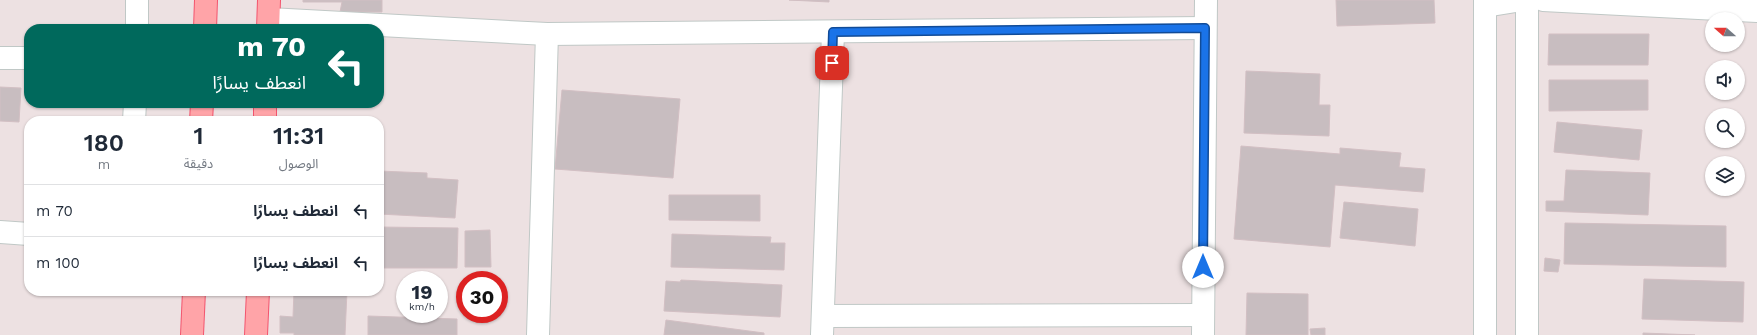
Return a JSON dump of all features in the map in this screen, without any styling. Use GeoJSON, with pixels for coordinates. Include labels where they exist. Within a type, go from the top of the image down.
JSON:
{"type":"FeatureCollection","features":[{"type":"Feature","properties":{"kind":"main road"},"geometry":{"type":"LineString","coordinates":[[205,24],[206,0]]}},
{"type":"Feature","properties":{"kind":"main road"},"geometry":{"type":"LineString","coordinates":[[192,335],[194,296]]}},
{"type":"Feature","properties":{"kind":"main road"},"geometry":{"type":"LineString","coordinates":[[256,335],[258,296]]}},
{"type":"Feature","properties":{"kind":"street"},"geometry":{"type":"LineString","coordinates":[[137,0],[137,24]]}},
{"type":"Feature","properties":{"kind":"street"},"geometry":{"type":"LineString","coordinates":[[833,32],[823,325],[1203,325],[1206,0]]}},
{"type":"Feature","properties":{"kind":"street"},"geometry":{"type":"LineString","coordinates":[[1485,335],[1485,3],[1522,0]]}},
{"type":"Feature","properties":{"kind":"street"},"geometry":{"type":"LineString","coordinates":[[1527,0],[1527,335]]}},
{"type":"Feature","properties":{"kind":"street"},"geometry":{"type":"LineString","coordinates":[[1543,0],[1757,11]]}},
{"type":"Feature","properties":{"kind":"street"},"geometry":{"type":"LineString","coordinates":[[269,16],[547,34],[1205,28]]}},
{"type":"Feature","properties":{"kind":"street"},"geometry":{"type":"LineString","coordinates":[[538,335],[547,34]]}},
{"type":"Feature","properties":{"kind":"street"},"geometry":{"type":"LineString","coordinates":[[0,58],[24,58]]}},
{"type":"Feature","properties":{"kind":"street"},"geometry":{"type":"LineString","coordinates":[[0,232],[24,234]]}},
{"type":"Feature","properties":{"kind":"building"},"geometry":{"type":"Polygon","coordinates":[[[303,0],[382,0],[382,12],[340,12],[342,2],[303,2],[303,0]]]}},
{"type":"Feature","properties":{"kind":"building"},"geometry":{"type":"Polygon","coordinates":[[[789,0],[829,0],[829,2],[789,0]]]}},
{"type":"Feature","properties":{"kind":"building"},"geometry":{"type":"Polygon","coordinates":[[[1336,0],[1434,0],[1435,23],[1337,26],[1336,0]]]}},
{"type":"Feature","properties":{"kind":"building"},"geometry":{"type":"Polygon","coordinates":[[[1549,34],[1649,34],[1648,65],[1548,65],[1549,34]]]}},
{"type":"Feature","properties":{"kind":"building"},"geometry":{"type":"Polygon","coordinates":[[[1246,71],[1320,74],[1319,105],[1330,105],[1329,136],[1244,133],[1246,71]]]}},
{"type":"Feature","properties":{"kind":"building"},"geometry":{"type":"Polygon","coordinates":[[[1549,80],[1648,80],[1648,110],[1549,111],[1549,80]]]}},
{"type":"Feature","properties":{"kind":"building"},"geometry":{"type":"Polygon","coordinates":[[[0,87],[21,88],[19,122],[0,121],[0,87]]]}},
{"type":"Feature","properties":{"kind":"building"},"geometry":{"type":"Polygon","coordinates":[[[562,90],[680,99],[673,178],[555,169],[562,90]]]}},
{"type":"Feature","properties":{"kind":"building"},"geometry":{"type":"Polygon","coordinates":[[[1557,122],[1642,130],[1639,160],[1554,152],[1557,122]]]}},
{"type":"Feature","properties":{"kind":"building"},"geometry":{"type":"Polygon","coordinates":[[[1241,146],[1340,154],[1340,148],[1401,153],[1399,167],[1425,169],[1423,192],[1335,185],[1330,247],[1234,239],[1241,146]]]}},
{"type":"Feature","properties":{"kind":"building"},"geometry":{"type":"Polygon","coordinates":[[[1566,170],[1650,173],[1648,215],[1546,211],[1546,201],[1564,201],[1566,170]]]}},
{"type":"Feature","properties":{"kind":"building"},"geometry":{"type":"Polygon","coordinates":[[[384,171],[427,173],[427,178],[458,180],[455,218],[384,214],[384,171]]]}},
{"type":"Feature","properties":{"kind":"building"},"geometry":{"type":"Polygon","coordinates":[[[669,195],[760,195],[760,221],[669,220],[669,195]]]}},
{"type":"Feature","properties":{"kind":"building"},"geometry":{"type":"Polygon","coordinates":[[[1344,202],[1418,209],[1415,246],[1340,238],[1344,202]]]}},
{"type":"Feature","properties":{"kind":"building"},"geometry":{"type":"Polygon","coordinates":[[[1565,223],[1726,226],[1726,267],[1564,264],[1565,223]]]}},
{"type":"Feature","properties":{"kind":"building"},"geometry":{"type":"Polygon","coordinates":[[[384,227],[458,228],[457,268],[384,268],[384,227]]]}},
{"type":"Feature","properties":{"kind":"building"},"geometry":{"type":"Polygon","coordinates":[[[490,230],[491,267],[465,267],[465,231],[490,230]]]}},
{"type":"Feature","properties":{"kind":"building"},"geometry":{"type":"Polygon","coordinates":[[[672,234],[771,237],[770,243],[785,243],[784,270],[671,267],[672,234]]]}},
{"type":"Feature","properties":{"kind":"building"},"geometry":{"type":"Polygon","coordinates":[[[1545,258],[1560,260],[1558,272],[1544,271],[1545,258]]]}},
{"type":"Feature","properties":{"kind":"building"},"geometry":{"type":"Polygon","coordinates":[[[1644,279],[1744,282],[1743,322],[1642,319],[1644,279]]]}},
{"type":"Feature","properties":{"kind":"building"},"geometry":{"type":"Polygon","coordinates":[[[681,280],[782,285],[780,317],[664,311],[666,281],[680,282],[681,280]]]}},
{"type":"Feature","properties":{"kind":"building"},"geometry":{"type":"Polygon","coordinates":[[[1247,293],[1308,294],[1308,335],[1246,335],[1247,293]]]}},
{"type":"Feature","properties":{"kind":"building"},"geometry":{"type":"Polygon","coordinates":[[[294,296],[347,296],[345,335],[294,335],[294,333],[280,333],[280,316],[293,317],[294,296]]]}},
{"type":"Feature","properties":{"kind":"building"},"geometry":{"type":"Polygon","coordinates":[[[368,316],[396,317],[396,323],[448,323],[448,319],[456,319],[457,323],[457,335],[368,335],[368,316]]]}},
{"type":"Feature","properties":{"kind":"building"},"geometry":{"type":"Polygon","coordinates":[[[666,320],[764,333],[764,335],[664,335],[666,320]]]}},
{"type":"Feature","properties":{"kind":"building"},"geometry":{"type":"Polygon","coordinates":[[[1325,328],[1325,335],[1311,335],[1310,329],[1325,328]]]}},
{"type":"Feature","properties":{"kind":"building"},"geometry":{"type":"Polygon","coordinates":[[[1643,333],[1695,335],[1643,335],[1643,333]]]}},
{"type":"Feature","properties":{"kind":"route"},"geometry":{"type":"LineString","coordinates":[[832,63],[833,32],[1205,28],[1203,267]]}}]}
